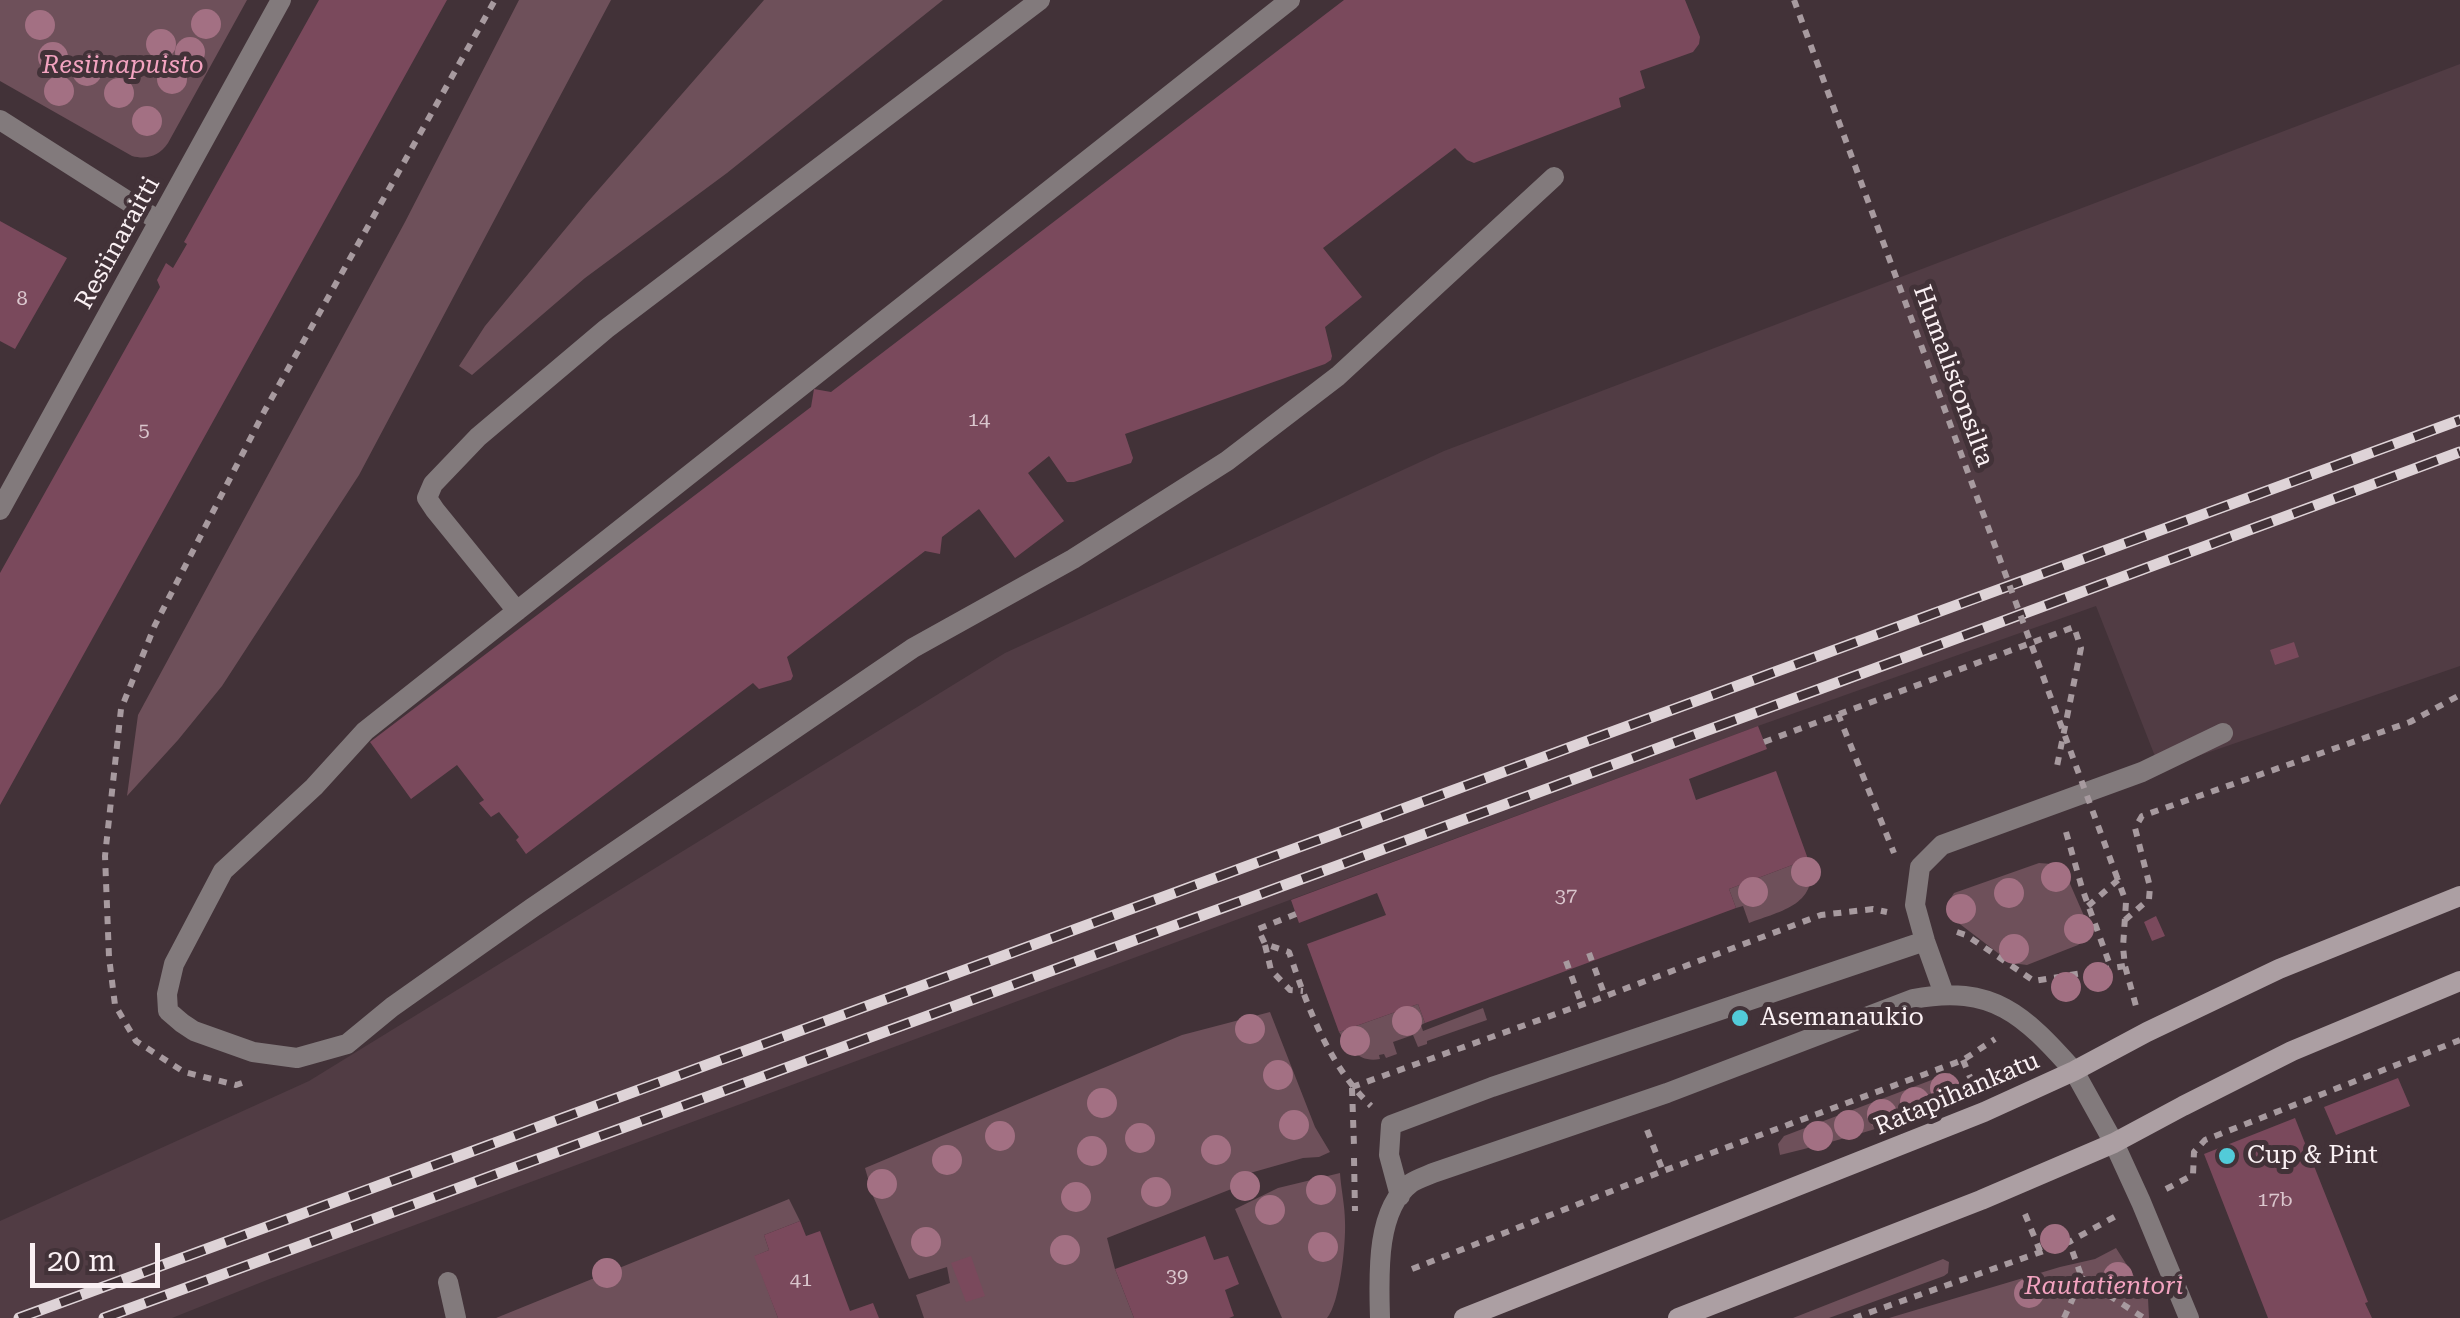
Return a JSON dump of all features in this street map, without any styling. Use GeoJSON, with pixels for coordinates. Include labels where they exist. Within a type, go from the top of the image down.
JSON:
{"type":"FeatureCollection","features":[{"type":"Feature","properties":{"kind":"main road","name":"Ratapihankatu"},"geometry":{"type":"LineString","coordinates":[[1464,1318],[1984,1112],[2279,969],[2460,896]]}},
{"type":"Feature","properties":{"kind":"main road"},"geometry":{"type":"LineString","coordinates":[[1678,1318],[1982,1200],[2114,1144],[2292,1052],[2460,981]]}},
{"type":"Feature","properties":{"kind":"street","name":"Resiinaraitti"},"geometry":{"type":"LineString","coordinates":[[0,510],[281,0]]}},
{"type":"Feature","properties":{"kind":"street"},"geometry":{"type":"LineString","coordinates":[[517,611],[427,498],[433,484],[478,437],[606,330],[1040,0]]}},
{"type":"Feature","properties":{"kind":"street"},"geometry":{"type":"LineString","coordinates":[[1290,0],[365,731],[314,787],[223,872],[174,964],[167,994],[168,1010],[194,1031],[253,1052],[298,1058],[346,1044],[532,908],[913,648],[1073,559],[1227,461],[1338,376],[1554,178]]}},
{"type":"Feature","properties":{"kind":"street"},"geometry":{"type":"LineString","coordinates":[[0,120],[159,221]]}},
{"type":"Feature","properties":{"kind":"street"},"geometry":{"type":"LineString","coordinates":[[1944,994],[1915,905],[1920,867],[1942,845],[2142,772],[2222,733]]}},
{"type":"Feature","properties":{"kind":"street"},"geometry":{"type":"LineString","coordinates":[[1400,1196],[1389,1155],[1390,1124],[1924,941]]}},
{"type":"Feature","properties":{"kind":"street"},"geometry":{"type":"LineString","coordinates":[[1380,1318],[1379,1279],[1385,1229],[1392,1204],[1410,1184],[1667,1093],[1913,999],[1944,994],[1978,998],[2018,1015],[2074,1071],[2114,1144],[2189,1318]]}},
{"type":"Feature","properties":{"kind":"street"},"geometry":{"type":"LineString","coordinates":[[448,1282],[456,1318]]}},
{"type":"Feature","properties":{"kind":"path"},"geometry":{"type":"LineString","coordinates":[[298,1058],[236,1085],[184,1072],[136,1041],[115,1005],[105,856],[121,710],[155,624],[264,410],[495,0]]}},
{"type":"Feature","properties":{"kind":"path","name":"Humalistonsilta"},"geometry":{"type":"LineString","coordinates":[[1794,0],[2126,902],[2125,920]]}},
{"type":"Feature","properties":{"kind":"path"},"geometry":{"type":"LineString","coordinates":[[1764,742],[2074,627],[2081,648],[2055,776],[2058,802],[2088,906],[2111,968]]}},
{"type":"Feature","properties":{"kind":"path"},"geometry":{"type":"LineString","coordinates":[[2136,1009],[2125,966],[2125,920],[2149,900],[2150,887],[2136,828],[2142,816],[2410,722],[2460,696]]}},
{"type":"Feature","properties":{"kind":"path"},"geometry":{"type":"LineString","coordinates":[[1838,714],[1879,817]]}},
{"type":"Feature","properties":{"kind":"path"},"geometry":{"type":"LineString","coordinates":[[2088,906],[2118,880]]}},
{"type":"Feature","properties":{"kind":"path"},"geometry":{"type":"LineString","coordinates":[[1352,1087],[1821,915],[1873,909],[1917,918],[1966,935],[2034,981],[2125,966]]}},
{"type":"Feature","properties":{"kind":"path"},"geometry":{"type":"LineString","coordinates":[[1296,914],[1258,929],[1271,970],[1290,990],[1303,991]]}},
{"type":"Feature","properties":{"kind":"path"},"geometry":{"type":"LineString","coordinates":[[1264,944],[1288,952],[1330,1054],[1352,1087],[1355,1213]]}},
{"type":"Feature","properties":{"kind":"path"},"geometry":{"type":"LineString","coordinates":[[1589,953],[1605,996]]}},
{"type":"Feature","properties":{"kind":"path"},"geometry":{"type":"LineString","coordinates":[[1566,961],[1582,1005]]}},
{"type":"Feature","properties":{"kind":"path"},"geometry":{"type":"LineString","coordinates":[[1379,1279],[1430,1264],[1663,1171],[1963,1060],[1994,1040],[2018,1015],[2034,981]]}},
{"type":"Feature","properties":{"kind":"path"},"geometry":{"type":"LineString","coordinates":[[2193,1175],[2194,1152],[2205,1140],[2460,1040]]}},
{"type":"Feature","properties":{"kind":"path"},"geometry":{"type":"LineString","coordinates":[[1854,1318],[2069,1242],[2082,1278],[2144,1318]]}},
{"type":"Feature","properties":{"kind":"path"},"geometry":{"type":"LineString","coordinates":[[2064,1318],[2082,1278]]}},
{"type":"Feature","properties":{"kind":"shaded area"},"geometry":{"type":"Polygon","coordinates":[[[2460,64],[2460,666],[2160,769],[2096,606],[1758,726],[172,1318],[0,1318],[0,1221],[309,1081],[1005,653],[1444,451],[2460,64]]]}},
{"type":"Feature","properties":{"kind":"green space","name":"Resiinapuisto"},"geometry":{"type":"Polygon","coordinates":[[[0,0],[247,0],[168,143],[157,154],[143,157],[132,156],[0,81],[0,0]]]}},
{"type":"Feature","properties":{"kind":"green space"},"geometry":{"type":"Polygon","coordinates":[[[519,0],[611,0],[359,475],[222,686],[127,796],[138,715],[405,222],[519,0]]]}},
{"type":"Feature","properties":{"kind":"green space"},"geometry":{"type":"Polygon","coordinates":[[[764,0],[943,0],[727,173],[585,278],[472,375],[459,366],[485,326],[586,204],[764,0]]]}},
{"type":"Feature","properties":{"kind":"green space"},"geometry":{"type":"Polygon","coordinates":[[[1808,859],[1809,886],[1796,903],[1749,923],[1743,906],[1736,908],[1729,889],[1808,859]]]}},
{"type":"Feature","properties":{"kind":"green space"},"geometry":{"type":"Polygon","coordinates":[[[2039,863],[2064,870],[2088,925],[2088,936],[2078,945],[2027,965],[2011,963],[1948,915],[1954,893],[2039,863]]]}},
{"type":"Feature","properties":{"kind":"green space"},"geometry":{"type":"Polygon","coordinates":[[[1418,1004],[1425,1023],[1421,1025],[1423,1031],[1483,1008],[1487,1020],[1418,1047],[1413,1035],[1393,1042],[1397,1054],[1386,1058],[1379,1055],[1380,1059],[1373,1060],[1356,1053],[1339,1032],[1418,1004]]]}},
{"type":"Feature","properties":{"kind":"green space"},"geometry":{"type":"Polygon","coordinates":[[[1270,1012],[1315,1127],[1330,1152],[1236,1177],[1234,1188],[1107,1238],[1134,1318],[924,1318],[916,1295],[950,1283],[947,1267],[909,1279],[865,1168],[1182,1035],[1270,1012]]]}},
{"type":"Feature","properties":{"kind":"green space"},"geometry":{"type":"Polygon","coordinates":[[[1950,1073],[1961,1095],[1872,1130],[1780,1155],[1778,1144],[1784,1136],[1950,1073]]]}},
{"type":"Feature","properties":{"kind":"green space"},"geometry":{"type":"Polygon","coordinates":[[[1340,1173],[1344,1244],[1332,1310],[1327,1318],[1282,1318],[1235,1209],[1278,1188],[1340,1173]]]}},
{"type":"Feature","properties":{"kind":"green space"},"geometry":{"type":"Polygon","coordinates":[[[789,1199],[800,1221],[764,1235],[769,1250],[755,1256],[778,1318],[496,1318],[789,1199]]]}},
{"type":"Feature","properties":{"kind":"green space","name":"Rautatientori"},"geometry":{"type":"Polygon","coordinates":[[[2116,1248],[2148,1298],[2149,1318],[1889,1318],[2095,1259],[2116,1248]]]}},
{"type":"Feature","properties":{"kind":"green space"},"geometry":{"type":"Polygon","coordinates":[[[1943,1259],[1949,1262],[1944,1276],[1829,1318],[1793,1318],[1943,1259]]]}},
{"type":"Feature","properties":{"kind":"building"},"geometry":{"type":"Polygon","coordinates":[[[319,0],[447,0],[0,805],[0,573],[160,287],[157,280],[166,263],[173,268],[319,0]]]}},
{"type":"Feature","properties":{"kind":"building"},"geometry":{"type":"Polygon","coordinates":[[[1344,0],[1685,0],[1700,37],[1693,52],[1640,71],[1645,88],[1619,98],[1621,107],[1474,163],[1455,148],[1323,248],[1362,297],[1325,327],[1331,360],[1125,434],[1131,463],[1067,482],[1049,456],[1028,473],[1064,521],[1015,558],[979,509],[942,537],[940,554],[925,551],[787,657],[791,680],[759,689],[753,683],[526,854],[516,840],[519,837],[499,812],[491,817],[479,803],[484,800],[457,765],[411,799],[370,742],[811,407],[814,389],[831,392],[1344,0]]]}},
{"type":"Feature","properties":{"kind":"building"},"geometry":{"type":"Polygon","coordinates":[[[0,221],[67,258],[15,349],[0,341],[0,221]]]}},
{"type":"Feature","properties":{"kind":"building"},"geometry":{"type":"Polygon","coordinates":[[[2294,642],[2299,657],[2275,665],[2270,650],[2294,642]]]}},
{"type":"Feature","properties":{"kind":"building"},"geometry":{"type":"Polygon","coordinates":[[[1758,726],[1767,749],[1689,779],[1696,800],[1776,771],[1808,859],[1729,889],[1736,908],[1425,1023],[1418,1004],[1339,1032],[1307,944],[1386,915],[1377,893],[1299,923],[1291,900],[1758,726]]]}},
{"type":"Feature","properties":{"kind":"building"},"geometry":{"type":"Polygon","coordinates":[[[2156,916],[2165,936],[2152,941],[2144,922],[2156,916]]]}},
{"type":"Feature","properties":{"kind":"building"},"geometry":{"type":"Polygon","coordinates":[[[2398,1078],[2410,1106],[2336,1135],[2324,1107],[2398,1078]]]}},
{"type":"Feature","properties":{"kind":"building"},"geometry":{"type":"Polygon","coordinates":[[[2295,1118],[2372,1318],[2268,1318],[2204,1154],[2295,1118]]]}},
{"type":"Feature","properties":{"kind":"building"},"geometry":{"type":"Polygon","coordinates":[[[800,1221],[806,1236],[820,1231],[850,1311],[873,1303],[879,1318],[778,1318],[754,1256],[769,1250],[764,1235],[800,1221]]]}},
{"type":"Feature","properties":{"kind":"building"},"geometry":{"type":"Polygon","coordinates":[[[1205,1236],[1214,1260],[1228,1256],[1239,1284],[1225,1290],[1234,1316],[1134,1318],[1115,1269],[1205,1236]]]}},
{"type":"Feature","properties":{"kind":"building"},"geometry":{"type":"Polygon","coordinates":[[[971,1256],[985,1296],[966,1302],[951,1263],[971,1256]]]}},
{"type":"Feature","properties":{"kind":"railway"},"geometry":{"type":"LineString","coordinates":[[19,1318],[2460,420]]}},
{"type":"Feature","properties":{"kind":"railway"},"geometry":{"type":"LineString","coordinates":[[104,1318],[2460,452]]}},
{"type":"Feature","properties":{"kind":"place","name":"Asemanaukio"},"geometry":{"type":"Point","coordinates":[1740,1018]}},
{"type":"Feature","properties":{"kind":"place","name":"Cup & Pint"},"geometry":{"type":"Point","coordinates":[2227,1156]}}]}
